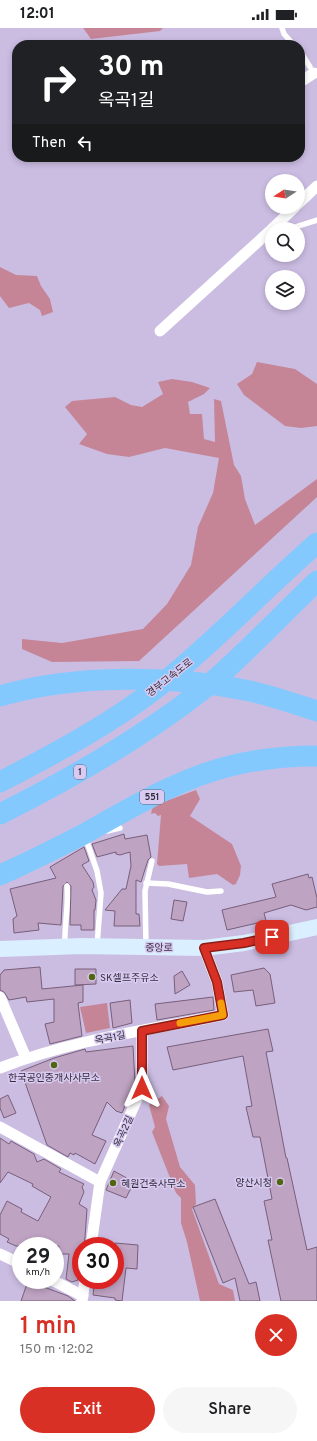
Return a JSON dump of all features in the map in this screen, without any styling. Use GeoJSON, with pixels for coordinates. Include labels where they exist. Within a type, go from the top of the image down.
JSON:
{"type":"FeatureCollection","features":[{"type":"Feature","properties":{"kind":"highway","name":"경부고속도로"},"geometry":{"type":"LineString","coordinates":[[0,782],[120,713],[157,687],[200,652],[317,543]]}},
{"type":"Feature","properties":{"kind":"highway","name":"1"},"geometry":{"type":"LineString","coordinates":[[0,814],[83,770],[125,744],[199,692],[238,659],[317,581]]}},
{"type":"Feature","properties":{"kind":"highway"},"geometry":{"type":"LineString","coordinates":[[0,696],[52,685],[129,680],[172,680],[251,691],[317,711]]}},
{"type":"Feature","properties":{"kind":"highway","name":"551"},"geometry":{"type":"LineString","coordinates":[[0,875],[80,836],[141,802],[191,779],[228,766],[260,760],[317,756]]}},
{"type":"Feature","properties":{"kind":"main road","name":"중앙로"},"geometry":{"type":"LineString","coordinates":[[0,950],[97,946],[204,948],[244,943],[317,927]]}},
{"type":"Feature","properties":{"kind":"street"},"geometry":{"type":"LineString","coordinates":[[305,79],[314,73]]}},
{"type":"Feature","properties":{"kind":"street"},"geometry":{"type":"LineString","coordinates":[[305,197],[317,186]]}},
{"type":"Feature","properties":{"kind":"street"},"geometry":{"type":"LineString","coordinates":[[280,222],[288,214]]}},
{"type":"Feature","properties":{"kind":"street"},"geometry":{"type":"LineString","coordinates":[[160,331],[265,236]]}},
{"type":"Feature","properties":{"kind":"street","name":"옥곡1길"},"geometry":{"type":"LineString","coordinates":[[0,1068],[26,1058],[86,1041],[223,1015],[217,982],[204,948]]}},
{"type":"Feature","properties":{"kind":"street"},"geometry":{"type":"LineString","coordinates":[[0,997],[26,1058]]}},
{"type":"Feature","properties":{"kind":"street","name":"옥곡2길"},"geometry":{"type":"LineString","coordinates":[[92,1237],[100,1182],[142,1088],[142,1031]]}},
{"type":"Feature","properties":{"kind":"street"},"geometry":{"type":"LineString","coordinates":[[0,1127],[100,1182]]}},
{"type":"Feature","properties":{"kind":"street"},"geometry":{"type":"LineString","coordinates":[[0,1254],[12,1260]]}},
{"type":"Feature","properties":{"kind":"street"},"geometry":{"type":"LineString","coordinates":[[64,1287],[83,1298]]}},
{"type":"Feature","properties":{"kind":"lane"},"geometry":{"type":"LineString","coordinates":[[282,28],[284,34],[289,40]]}},
{"type":"Feature","properties":{"kind":"lane"},"geometry":{"type":"LineString","coordinates":[[305,60],[314,73]]}},
{"type":"Feature","properties":{"kind":"lane"},"geometry":{"type":"LineString","coordinates":[[305,224],[317,220]]}},
{"type":"Feature","properties":{"kind":"lane"},"geometry":{"type":"LineString","coordinates":[[98,835],[120,828]]}},
{"type":"Feature","properties":{"kind":"lane"},"geometry":{"type":"LineString","coordinates":[[93,838],[85,844],[97,871],[101,893],[97,946]]}},
{"type":"Feature","properties":{"kind":"lane"},"geometry":{"type":"LineString","coordinates":[[146,946],[145,891],[152,861]]}},
{"type":"Feature","properties":{"kind":"lane"},"geometry":{"type":"LineString","coordinates":[[146,883],[168,884],[207,892],[221,891]]}},
{"type":"Feature","properties":{"kind":"lane"},"geometry":{"type":"LineString","coordinates":[[65,947],[64,926],[67,911],[67,886]]}},
{"type":"Feature","properties":{"kind":"shaded area"},"geometry":{"type":"Polygon","coordinates":[[[83,28],[163,28],[160,31],[91,39],[83,28]]]}},
{"type":"Feature","properties":{"kind":"shaded area"},"geometry":{"type":"Polygon","coordinates":[[[0,267],[16,275],[37,276],[41,286],[50,299],[53,312],[42,316],[40,310],[29,303],[9,308],[0,296],[0,267]]]}},
{"type":"Feature","properties":{"kind":"shaded area"},"geometry":{"type":"Polygon","coordinates":[[[257,362],[295,369],[317,384],[317,426],[301,428],[285,426],[244,395],[237,384],[252,374],[257,362]]]}},
{"type":"Feature","properties":{"kind":"shaded area"},"geometry":{"type":"Polygon","coordinates":[[[172,379],[192,382],[210,388],[204,394],[188,402],[190,414],[202,414],[204,439],[215,442],[214,399],[221,401],[234,465],[241,476],[245,499],[255,525],[317,479],[317,497],[139,661],[52,662],[22,649],[22,639],[62,643],[143,629],[167,604],[191,565],[198,527],[213,493],[219,458],[165,448],[129,457],[107,454],[79,444],[87,434],[65,407],[72,401],[115,397],[131,405],[142,407],[163,394],[158,382],[172,379]]]}},
{"type":"Feature","properties":{"kind":"shaded area"},"geometry":{"type":"Polygon","coordinates":[[[196,790],[200,799],[190,816],[232,844],[241,866],[240,875],[236,884],[233,885],[217,874],[189,878],[187,864],[159,866],[157,864],[161,815],[158,816],[155,813],[151,814],[152,809],[158,804],[196,790]]]}},
{"type":"Feature","properties":{"kind":"shaded area"},"geometry":{"type":"Polygon","coordinates":[[[107,1003],[110,1028],[86,1033],[80,1007],[107,1003]]]}},
{"type":"Feature","properties":{"kind":"shaded area"},"geometry":{"type":"Polygon","coordinates":[[[162,1096],[169,1106],[166,1119],[180,1167],[195,1185],[196,1204],[192,1209],[219,1284],[233,1290],[235,1301],[200,1301],[187,1242],[181,1223],[181,1198],[176,1193],[152,1132],[155,1127],[149,1105],[162,1096]]]}},
{"type":"Feature","properties":{"kind":"building"},"geometry":{"type":"Polygon","coordinates":[[[124,834],[125,839],[147,835],[151,857],[148,860],[141,882],[136,880],[136,914],[139,914],[140,926],[114,926],[115,911],[105,910],[122,889],[126,889],[131,866],[130,852],[120,855],[116,854],[116,852],[97,857],[92,844],[124,834]]]}},
{"type":"Feature","properties":{"kind":"building"},"geometry":{"type":"Polygon","coordinates":[[[84,847],[89,861],[82,865],[93,882],[94,887],[92,890],[96,900],[94,910],[94,930],[81,930],[81,925],[70,925],[71,886],[67,882],[63,886],[61,925],[38,923],[39,930],[14,933],[13,919],[17,916],[10,889],[56,878],[50,867],[84,847]]]}},
{"type":"Feature","properties":{"kind":"building"},"geometry":{"type":"Polygon","coordinates":[[[308,874],[309,878],[312,877],[317,898],[317,907],[306,910],[291,905],[264,913],[266,921],[227,930],[222,910],[276,897],[272,884],[308,874]]]}},
{"type":"Feature","properties":{"kind":"building"},"geometry":{"type":"Polygon","coordinates":[[[174,900],[187,902],[183,921],[171,919],[174,900]]]}},
{"type":"Feature","properties":{"kind":"building"},"geometry":{"type":"Polygon","coordinates":[[[40,967],[42,989],[83,985],[83,1002],[78,1003],[82,1036],[50,1044],[45,1024],[54,1022],[54,999],[27,1002],[26,997],[9,1000],[4,992],[0,990],[0,975],[4,970],[40,967]]]}},
{"type":"Feature","properties":{"kind":"building"},"geometry":{"type":"Polygon","coordinates":[[[264,968],[270,974],[275,1003],[256,1006],[253,990],[234,992],[231,975],[264,968]]]}},
{"type":"Feature","properties":{"kind":"building"},"geometry":{"type":"Polygon","coordinates":[[[75,969],[96,969],[96,984],[75,985],[75,969]]]}},
{"type":"Feature","properties":{"kind":"building"},"geometry":{"type":"Polygon","coordinates":[[[182,971],[190,985],[175,994],[174,976],[182,971]]]}},
{"type":"Feature","properties":{"kind":"building"},"geometry":{"type":"Polygon","coordinates":[[[213,997],[214,1010],[157,1020],[155,1004],[213,997]]]}},
{"type":"Feature","properties":{"kind":"building"},"geometry":{"type":"Polygon","coordinates":[[[130,1000],[132,1023],[113,1028],[110,1003],[130,1000]]]}},
{"type":"Feature","properties":{"kind":"building","name":"양산시청"},"geometry":{"type":"Polygon","coordinates":[[[268,1029],[273,1051],[266,1052],[286,1158],[307,1250],[317,1247],[317,1301],[281,1301],[268,1240],[272,1240],[264,1201],[272,1199],[260,1137],[253,1137],[246,1107],[252,1106],[243,1056],[173,1070],[167,1047],[268,1029]]]}},
{"type":"Feature","properties":{"kind":"building"},"geometry":{"type":"Polygon","coordinates":[[[133,1046],[135,1083],[122,1113],[116,1111],[107,1102],[92,1135],[106,1141],[95,1164],[75,1153],[74,1155],[70,1153],[68,1157],[47,1145],[21,1071],[54,1058],[85,1049],[86,1052],[133,1046]]]}},
{"type":"Feature","properties":{"kind":"building"},"geometry":{"type":"Polygon","coordinates":[[[8,1095],[16,1113],[4,1118],[0,1108],[0,1099],[8,1095]]]}},
{"type":"Feature","properties":{"kind":"building"},"geometry":{"type":"Polygon","coordinates":[[[0,1138],[9,1144],[11,1141],[34,1154],[37,1162],[44,1159],[61,1169],[59,1172],[84,1184],[82,1187],[84,1192],[79,1204],[87,1209],[85,1237],[72,1237],[72,1282],[66,1279],[69,1254],[64,1254],[64,1237],[12,1237],[12,1244],[7,1242],[9,1239],[0,1234],[0,1215],[7,1201],[22,1209],[21,1212],[38,1221],[51,1197],[32,1186],[33,1184],[8,1172],[0,1183],[0,1138]]]}},
{"type":"Feature","properties":{"kind":"building"},"geometry":{"type":"Polygon","coordinates":[[[114,1171],[134,1182],[126,1198],[106,1190],[114,1171]]]}},
{"type":"Feature","properties":{"kind":"building"},"geometry":{"type":"Polygon","coordinates":[[[215,1199],[249,1284],[256,1282],[260,1301],[240,1301],[235,1278],[223,1283],[193,1207],[215,1199]]]}},
{"type":"Feature","properties":{"kind":"building"},"geometry":{"type":"Polygon","coordinates":[[[124,1244],[138,1245],[137,1269],[126,1268],[124,1284],[124,1244]]]}},
{"type":"Feature","properties":{"kind":"building"},"geometry":{"type":"Polygon","coordinates":[[[25,1289],[49,1289],[68,1296],[75,1301],[21,1301],[25,1289]]]}},
{"type":"Feature","properties":{"kind":"building"},"geometry":{"type":"Polygon","coordinates":[[[94,1289],[123,1289],[122,1301],[115,1300],[115,1298],[93,1295],[94,1289]]]}},
{"type":"Feature","properties":{"kind":"slow traffic"},"geometry":{"type":"LineString","coordinates":[[180,1023],[223,1015],[221,1003]]}},
{"type":"Feature","properties":{"kind":"place","name":"SK셀프주유소"},"geometry":{"type":"Point","coordinates":[92,977]}},
{"type":"Feature","properties":{"kind":"place","name":"한국공인중개사사무소"},"geometry":{"type":"Point","coordinates":[54,1065]}},
{"type":"Feature","properties":{"kind":"place","name":"양산시청"},"geometry":{"type":"Point","coordinates":[280,1182]}},
{"type":"Feature","properties":{"kind":"place","name":"혜원건축사무소"},"geometry":{"type":"Point","coordinates":[113,1183]}},
{"type":"Feature","properties":{"kind":"route"},"geometry":{"type":"LineString","coordinates":[[142,1088],[142,1031],[223,1015],[217,982],[204,948],[244,943],[272,937]]}}]}
